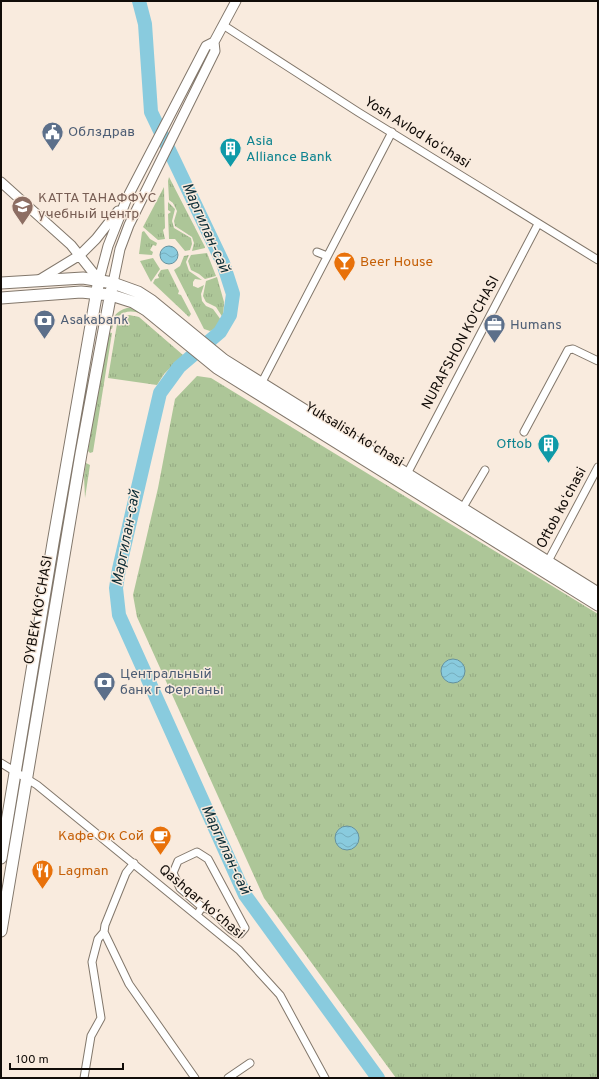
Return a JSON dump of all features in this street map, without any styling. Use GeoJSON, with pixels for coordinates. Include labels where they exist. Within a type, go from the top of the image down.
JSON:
{"type":"FeatureCollection","features":[{"type":"Feature","properties":{"kind":"main road"},"geometry":{"type":"LineString","coordinates":[[113,283],[120,249],[129,225],[215,50],[214,42],[236,1]]}},
{"type":"Feature","properties":{"kind":"main road"},"geometry":{"type":"LineString","coordinates":[[99,280],[108,246],[127,198],[159,140],[206,46],[214,42]]}},
{"type":"Feature","properties":{"kind":"main road"},"geometry":{"type":"LineString","coordinates":[[1,182],[80,255],[99,280]]}},
{"type":"Feature","properties":{"kind":"main road"},"geometry":{"type":"LineString","coordinates":[[38,281],[80,255],[96,240],[127,198]]}},
{"type":"Feature","properties":{"kind":"main road","name":"Yuksalish koʻchasi"},"geometry":{"type":"LineString","coordinates":[[1,283],[70,278],[99,280],[113,283],[138,292],[152,301],[194,343]]}},
{"type":"Feature","properties":{"kind":"main road","name":"OYBEK KO‘CHASI"},"geometry":{"type":"LineString","coordinates":[[1,858],[99,280]]}},
{"type":"Feature","properties":{"kind":"main road","name":"OYBEK KO‘CHASI"},"geometry":{"type":"LineString","coordinates":[[1,931],[81,454],[113,283]]}},
{"type":"Feature","properties":{"kind":"main road","name":"Yuksalish koʻchasi"},"geometry":{"type":"LineString","coordinates":[[1,298],[97,292],[133,302],[194,343],[221,364],[546,566],[598,593]]}},
{"type":"Feature","properties":{"kind":"main road","name":"Yuksalish koʻchasi"},"geometry":{"type":"LineString","coordinates":[[221,364],[261,384],[462,509],[546,566],[598,605]]}},
{"type":"Feature","properties":{"kind":"street","name":"Yosh Avlod koʻchasi"},"geometry":{"type":"LineString","coordinates":[[223,25],[538,224],[598,260]]}},
{"type":"Feature","properties":{"kind":"street"},"geometry":{"type":"LineString","coordinates":[[261,384],[392,132]]}},
{"type":"Feature","properties":{"kind":"street","name":"NURAFSHON KO'CHASI"},"geometry":{"type":"LineString","coordinates":[[407,474],[538,224]]}},
{"type":"Feature","properties":{"kind":"street"},"geometry":{"type":"LineString","coordinates":[[317,252],[327,256]]}},
{"type":"Feature","properties":{"kind":"street"},"geometry":{"type":"LineString","coordinates":[[524,432],[568,350],[573,349],[598,361]]}},
{"type":"Feature","properties":{"kind":"street","name":"Oftob koʻchasi"},"geometry":{"type":"LineString","coordinates":[[546,566],[598,466]]}},
{"type":"Feature","properties":{"kind":"street"},"geometry":{"type":"LineString","coordinates":[[462,509],[485,470]]}},
{"type":"Feature","properties":{"kind":"street","name":"Qashqar koʻchasi"},"geometry":{"type":"LineString","coordinates":[[1,763],[43,790],[239,950],[280,995],[325,1078]]}},
{"type":"Feature","properties":{"kind":"street"},"geometry":{"type":"LineString","coordinates":[[197,852],[208,860],[245,928],[240,934],[234,933],[217,915],[202,907],[180,888],[172,873],[178,861],[197,852]]}},
{"type":"Feature","properties":{"kind":"street"},"geometry":{"type":"LineString","coordinates":[[84,1078],[90,1036],[101,1018],[92,962],[98,939],[104,932],[105,925],[126,873],[134,863]]}},
{"type":"Feature","properties":{"kind":"street"},"geometry":{"type":"LineString","coordinates":[[197,915],[202,907]]}},
{"type":"Feature","properties":{"kind":"street"},"geometry":{"type":"LineString","coordinates":[[104,932],[129,984],[195,1078]]}},
{"type":"Feature","properties":{"kind":"street"},"geometry":{"type":"LineString","coordinates":[[228,1078],[250,1063]]}},
{"type":"Feature","properties":{"kind":"green space"},"geometry":{"type":"Polygon","coordinates":[[[169,177],[205,248],[192,251],[194,243],[192,237],[175,226],[174,221],[177,211],[173,203],[169,200],[169,177]]]}},
{"type":"Feature","properties":{"kind":"green space"},"geometry":{"type":"Polygon","coordinates":[[[164,187],[165,228],[163,230],[165,239],[158,240],[143,227],[164,187]]]}},
{"type":"Feature","properties":{"kind":"green space"},"geometry":{"type":"Polygon","coordinates":[[[168,202],[175,209],[172,221],[174,228],[191,238],[192,244],[190,250],[185,251],[175,239],[169,239],[168,214],[171,212],[168,210],[168,202]]]}},
{"type":"Feature","properties":{"kind":"green space"},"geometry":{"type":"Polygon","coordinates":[[[144,231],[150,239],[157,243],[156,246],[153,245],[150,250],[153,252],[152,255],[139,254],[142,232],[144,231]]]}},
{"type":"Feature","properties":{"kind":"green space"},"geometry":{"type":"Polygon","coordinates":[[[207,253],[216,276],[205,279],[191,270],[188,261],[191,255],[207,253]]]}},
{"type":"Feature","properties":{"kind":"green space"},"geometry":{"type":"Polygon","coordinates":[[[189,255],[186,262],[189,271],[202,280],[195,279],[193,286],[198,288],[204,285],[201,294],[202,301],[206,306],[213,309],[221,320],[215,329],[210,331],[204,329],[174,270],[180,266],[184,256],[189,255]]]}},
{"type":"Feature","properties":{"kind":"green space"},"geometry":{"type":"Polygon","coordinates":[[[153,258],[160,269],[151,282],[140,261],[153,258]]]}},
{"type":"Feature","properties":{"kind":"green space"},"geometry":{"type":"Polygon","coordinates":[[[168,269],[179,291],[178,294],[181,295],[191,314],[189,317],[153,283],[155,279],[159,278],[158,275],[161,270],[168,269]]]}},
{"type":"Feature","properties":{"kind":"green space"},"geometry":{"type":"Polygon","coordinates":[[[217,277],[224,302],[223,318],[216,307],[206,302],[203,296],[206,281],[217,277]]]}},
{"type":"Feature","properties":{"kind":"green space"},"geometry":{"type":"Polygon","coordinates":[[[127,308],[134,308],[144,313],[143,315],[133,312],[123,313],[116,319],[112,329],[108,328],[115,315],[127,308]]]}},
{"type":"Feature","properties":{"kind":"green space"},"geometry":{"type":"Polygon","coordinates":[[[129,315],[139,317],[183,355],[164,374],[157,385],[108,378],[117,324],[121,318],[129,315]]]}},
{"type":"Feature","properties":{"kind":"green space"},"geometry":{"type":"Polygon","coordinates":[[[107,332],[112,333],[93,452],[90,453],[88,451],[107,332]]]}},
{"type":"Feature","properties":{"kind":"green space"},"geometry":{"type":"Polygon","coordinates":[[[197,376],[211,378],[598,614],[598,1078],[396,1078],[264,898],[137,617],[133,595],[158,488],[175,399],[197,376]]]}},
{"type":"Feature","properties":{"kind":"green space"},"geometry":{"type":"Polygon","coordinates":[[[86,463],[90,465],[85,498],[84,476],[86,463]]]}},
{"type":"Feature","properties":{"kind":"water"},"geometry":{"type":"Polygon","coordinates":[[[169,246],[173,247],[177,251],[177,259],[173,263],[169,264],[165,263],[161,259],[160,255],[161,251],[165,247],[169,246]]]}},
{"type":"Feature","properties":{"kind":"water"},"geometry":{"type":"Polygon","coordinates":[[[453,659],[461,663],[465,671],[461,679],[453,683],[445,679],[441,671],[445,663],[453,659]]]}},
{"type":"Feature","properties":{"kind":"water"},"geometry":{"type":"Polygon","coordinates":[[[347,826],[355,830],[359,838],[355,846],[347,850],[339,846],[335,838],[339,830],[347,826]]]}},
{"type":"Feature","properties":{"kind":"waterway","name":"Маргилан-сай"},"geometry":{"type":"LineString","coordinates":[[139,1],[145,24],[151,112],[223,263],[233,294],[230,315],[220,332],[179,367],[160,393],[119,569],[116,588],[119,615],[245,895],[378,1078]]}},
{"type":"Feature","properties":{"kind":"place","name":"Облздрав"},"geometry":{"type":"Point","coordinates":[52,152]}},
{"type":"Feature","properties":{"kind":"place","name":"Asia Alliance Bank"},"geometry":{"type":"Point","coordinates":[230,168]}},
{"type":"Feature","properties":{"kind":"place","name":"КАТТА ТАНАФФУС учебный центр"},"geometry":{"type":"Point","coordinates":[22,226]}},
{"type":"Feature","properties":{"kind":"place","name":"Beer House"},"geometry":{"type":"Point","coordinates":[344,282]}},
{"type":"Feature","properties":{"kind":"place","name":"Asakabank"},"geometry":{"type":"Point","coordinates":[45,340]}},
{"type":"Feature","properties":{"kind":"place","name":"Humans"},"geometry":{"type":"Point","coordinates":[495,344]}},
{"type":"Feature","properties":{"kind":"place","name":"Oftob"},"geometry":{"type":"Point","coordinates":[548,464]}},
{"type":"Feature","properties":{"kind":"place","name":"Центральный банк г Ферганы"},"geometry":{"type":"Point","coordinates":[104,702]}},
{"type":"Feature","properties":{"kind":"place","name":"Кафе Ок Сой"},"geometry":{"type":"Point","coordinates":[160,856]}},
{"type":"Feature","properties":{"kind":"place","name":"Lagman"},"geometry":{"type":"Point","coordinates":[42,890]}}]}
